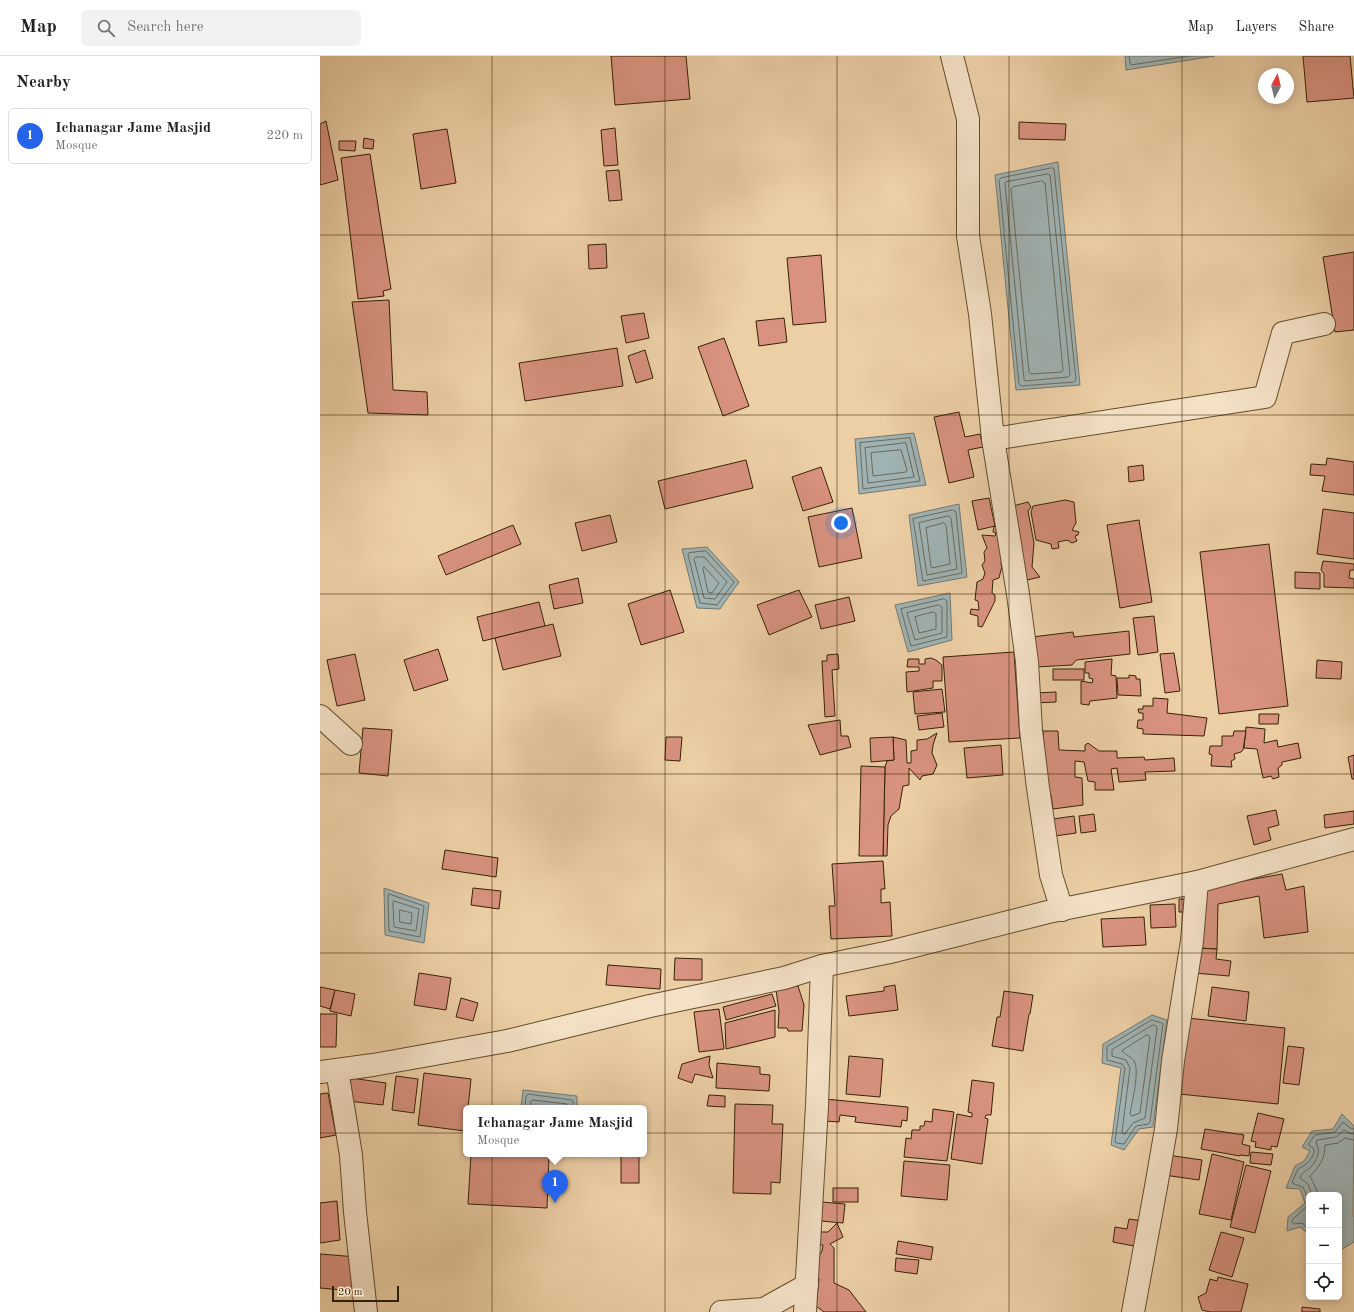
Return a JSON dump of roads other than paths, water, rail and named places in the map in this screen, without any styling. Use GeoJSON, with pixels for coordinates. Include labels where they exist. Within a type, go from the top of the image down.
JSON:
{"type":"FeatureCollection","features":[{"type":"Feature","properties":{"kind":"street"},"geometry":{"type":"LineString","coordinates":[[952,56],[968,119],[968,236],[980,314],[993,439],[1018,594],[1027,662],[1031,730],[1038,788],[1051,875],[1062,910]]}},
{"type":"Feature","properties":{"kind":"street"},"geometry":{"type":"LineString","coordinates":[[993,439],[1265,397],[1283,333],[1324,324]]}},
{"type":"Feature","properties":{"kind":"street"},"geometry":{"type":"LineString","coordinates":[[320,716],[350,744]]}},
{"type":"Feature","properties":{"kind":"street"},"geometry":{"type":"LineString","coordinates":[[366,1312],[350,1156],[328,1071],[373,1065],[507,1041],[650,1006],[784,978],[822,966],[890,952],[1048,912],[1197,882],[1354,839]]}},
{"type":"Feature","properties":{"kind":"street"},"geometry":{"type":"LineString","coordinates":[[1133,1312],[1166,1129],[1173,1061],[1192,941],[1197,882]]}},
{"type":"Feature","properties":{"kind":"street"},"geometry":{"type":"LineString","coordinates":[[805,1312],[808,1285],[817,1106],[822,966]]}},
{"type":"Feature","properties":{"kind":"street"},"geometry":{"type":"LineString","coordinates":[[721,1312],[764,1309],[808,1285]]}},
{"type":"Feature","properties":{"kind":"water"},"geometry":{"type":"Polygon","coordinates":[[[1125,56],[1215,56],[1126,70],[1125,56]]]}},
{"type":"Feature","properties":{"kind":"water"},"geometry":{"type":"Polygon","coordinates":[[[1058,162],[1080,385],[1016,390],[995,175],[1058,162]]]}},
{"type":"Feature","properties":{"kind":"water"},"geometry":{"type":"Polygon","coordinates":[[[914,433],[926,485],[859,494],[855,439],[914,433]]]}},
{"type":"Feature","properties":{"kind":"water"},"geometry":{"type":"Polygon","coordinates":[[[959,504],[967,577],[918,586],[909,515],[959,504]]]}},
{"type":"Feature","properties":{"kind":"water"},"geometry":{"type":"Polygon","coordinates":[[[707,547],[739,582],[720,609],[697,608],[682,549],[707,547]]]}},
{"type":"Feature","properties":{"kind":"water"},"geometry":{"type":"Polygon","coordinates":[[[950,593],[952,640],[908,652],[895,605],[950,593]]]}},
{"type":"Feature","properties":{"kind":"water"},"geometry":{"type":"Polygon","coordinates":[[[384,888],[429,903],[424,943],[385,935],[384,888]]]}},
{"type":"Feature","properties":{"kind":"water"},"geometry":{"type":"Polygon","coordinates":[[[1152,1015],[1167,1020],[1153,1127],[1139,1129],[1124,1150],[1111,1145],[1121,1068],[1102,1063],[1103,1044],[1152,1015]]]}},
{"type":"Feature","properties":{"kind":"water"},"geometry":{"type":"Polygon","coordinates":[[[523,1090],[577,1096],[577,1105],[521,1105],[523,1090]]]}},
{"type":"Feature","properties":{"kind":"water"},"geometry":{"type":"Polygon","coordinates":[[[1342,1114],[1354,1126],[1354,1242],[1342,1249],[1342,1192],[1306,1192],[1306,1232],[1300,1227],[1287,1231],[1288,1217],[1305,1203],[1300,1189],[1286,1188],[1295,1166],[1304,1161],[1310,1151],[1302,1147],[1312,1131],[1333,1129],[1342,1114]]]}},
{"type":"Feature","properties":{"kind":"place","name":"Ichanagar Jame Masjid"},"geometry":{"type":"Point","coordinates":[555,1203]}}]}
